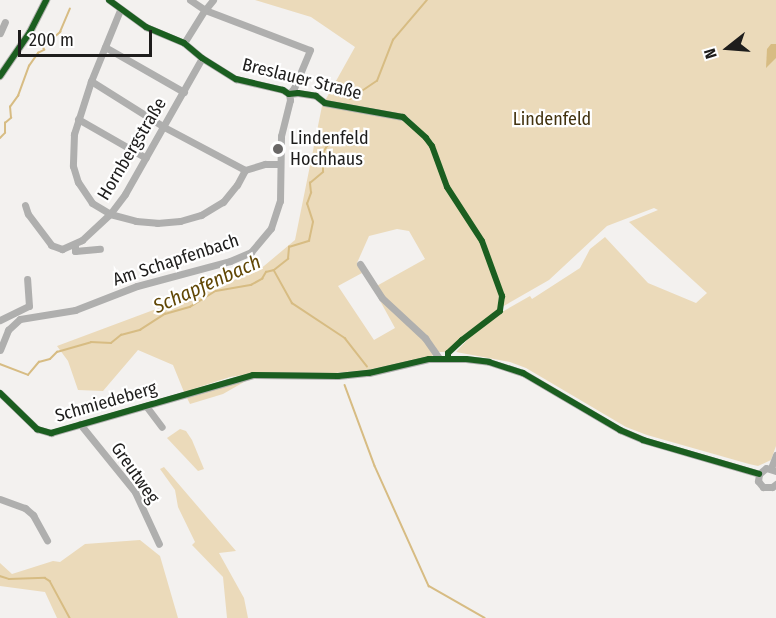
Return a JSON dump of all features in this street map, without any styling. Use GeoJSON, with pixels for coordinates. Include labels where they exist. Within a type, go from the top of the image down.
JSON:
{"type":"FeatureCollection","features":[{"type":"Feature","properties":{"kind":"main road"},"geometry":{"type":"LineString","coordinates":[[0,75],[30,32],[46,0]]}},
{"type":"Feature","properties":{"kind":"street","name":"Breslauer Straße"},"geometry":{"type":"LineString","coordinates":[[109,0],[146,27],[184,43],[236,80],[283,90],[289,94],[316,96],[325,103],[404,117]]}},
{"type":"Feature","properties":{"kind":"street"},"geometry":{"type":"LineString","coordinates":[[190,0],[205,10]]}},
{"type":"Feature","properties":{"kind":"street"},"geometry":{"type":"LineString","coordinates":[[184,43],[213,0]]}},
{"type":"Feature","properties":{"kind":"street"},"geometry":{"type":"LineString","coordinates":[[120,10],[91,81],[78,119],[72,150],[78,182],[92,203],[110,214],[157,223],[191,218],[223,201],[237,185],[245,170]]}},
{"type":"Feature","properties":{"kind":"street","name":"Am Schapfenbach"},"geometry":{"type":"LineString","coordinates":[[0,350],[8,330],[20,319],[75,310],[137,286],[230,261],[251,252],[263,240],[276,216],[280,201],[281,136],[290,100],[289,94],[294,88],[310,50],[205,10]]}},
{"type":"Feature","properties":{"kind":"street"},"geometry":{"type":"LineString","coordinates":[[0,33],[5,22]]}},
{"type":"Feature","properties":{"kind":"street"},"geometry":{"type":"LineString","coordinates":[[105,47],[184,92]]}},
{"type":"Feature","properties":{"kind":"street","name":"Hornbergstraße"},"geometry":{"type":"LineString","coordinates":[[75,244],[110,214],[146,158],[202,58]]}},
{"type":"Feature","properties":{"kind":"street"},"geometry":{"type":"LineString","coordinates":[[91,81],[164,127],[245,170],[265,164],[280,164]]}},
{"type":"Feature","properties":{"kind":"street"},"geometry":{"type":"LineString","coordinates":[[78,119],[146,158]]}},
{"type":"Feature","properties":{"kind":"street"},"geometry":{"type":"LineString","coordinates":[[25,205],[28,214],[51,245],[59,250],[75,244],[75,251],[100,249]]}},
{"type":"Feature","properties":{"kind":"street"},"geometry":{"type":"LineString","coordinates":[[360,264],[382,298],[425,338],[439,358]]}},
{"type":"Feature","properties":{"kind":"street"},"geometry":{"type":"LineString","coordinates":[[0,320],[29,306],[27,279]]}},
{"type":"Feature","properties":{"kind":"street","name":"Schmiedeberg"},"geometry":{"type":"LineString","coordinates":[[0,393],[29,423],[44,432],[51,433],[233,379],[269,374],[358,374],[439,358],[466,359],[523,373],[620,430],[643,440],[759,474],[758,481],[763,487],[772,487],[776,484]]}},
{"type":"Feature","properties":{"kind":"street"},"geometry":{"type":"LineString","coordinates":[[146,406],[162,427]]}},
{"type":"Feature","properties":{"kind":"street","name":"Greutweg"},"geometry":{"type":"LineString","coordinates":[[80,424],[135,492],[159,544]]}},
{"type":"Feature","properties":{"kind":"street"},"geometry":{"type":"LineString","coordinates":[[759,474],[763,469],[773,470],[776,455]]}},
{"type":"Feature","properties":{"kind":"street"},"geometry":{"type":"LineString","coordinates":[[0,499],[25,508],[33,515],[47,540]]}},
{"type":"Feature","properties":{"kind":"green space","name":"Lindenfeld"},"geometry":{"type":"Polygon","coordinates":[[[255,0],[776,0],[776,446],[771,460],[758,466],[647,435],[626,427],[526,368],[510,362],[456,352],[476,330],[495,316],[530,296],[532,299],[580,268],[590,249],[605,237],[648,283],[696,303],[707,293],[629,222],[658,210],[654,208],[607,226],[549,280],[502,307],[501,287],[485,241],[451,190],[433,142],[408,117],[406,120],[430,145],[446,188],[479,236],[499,293],[498,310],[447,352],[434,352],[432,357],[367,370],[335,373],[256,373],[230,377],[184,392],[173,365],[138,350],[103,391],[78,390],[68,361],[57,346],[258,271],[295,240],[322,106],[355,47],[311,17],[255,0]],[[397,229],[369,236],[357,263],[362,273],[338,286],[374,340],[395,328],[373,288],[425,259],[409,231],[397,229]]]}},
{"type":"Feature","properties":{"kind":"green space"},"geometry":{"type":"Polygon","coordinates":[[[251,378],[223,394],[190,404],[186,396],[251,378]]]}},
{"type":"Feature","properties":{"kind":"green space"},"geometry":{"type":"Polygon","coordinates":[[[180,429],[186,431],[192,440],[204,469],[198,471],[167,438],[180,429]]]}},
{"type":"Feature","properties":{"kind":"green space"},"geometry":{"type":"Polygon","coordinates":[[[164,467],[236,551],[219,553],[244,598],[248,618],[227,618],[223,577],[192,545],[195,542],[178,507],[175,490],[160,469],[164,467]]]}},
{"type":"Feature","properties":{"kind":"green space"},"geometry":{"type":"Polygon","coordinates":[[[140,540],[160,556],[178,618],[57,618],[45,592],[0,586],[0,563],[12,574],[53,561],[60,562],[85,544],[140,540]]]}},
{"type":"Feature","properties":{"kind":"shaded area"},"geometry":{"type":"Polygon","coordinates":[[[771,44],[776,44],[776,58],[766,68],[767,49],[771,44]]]}},
{"type":"Feature","properties":{"kind":"waterway","name":"Schapfenbach"},"geometry":{"type":"LineString","coordinates":[[350,99],[377,81],[393,40],[427,0]]}},
{"type":"Feature","properties":{"kind":"waterway"},"geometry":{"type":"LineString","coordinates":[[0,138],[5,133],[5,123],[11,118],[10,107],[18,96],[29,66],[38,53],[44,50],[43,47],[60,32],[70,9]]}},
{"type":"Feature","properties":{"kind":"waterway","name":"Schapfenbach"},"geometry":{"type":"LineString","coordinates":[[0,364],[28,375],[39,362],[50,359],[57,352],[91,342],[111,343],[121,335],[140,330],[165,314],[190,307],[216,291],[251,285],[262,279],[266,272],[274,270],[288,259],[289,247],[309,241],[313,222],[307,204],[311,193],[310,183],[323,172],[323,153],[327,146],[338,139]]}},
{"type":"Feature","properties":{"kind":"waterway"},"geometry":{"type":"LineString","coordinates":[[274,270],[292,303],[345,338],[367,366]]}},
{"type":"Feature","properties":{"kind":"waterway"},"geometry":{"type":"LineString","coordinates":[[345,385],[375,466],[429,586],[485,618]]}},
{"type":"Feature","properties":{"kind":"waterway"},"geometry":{"type":"LineString","coordinates":[[0,576],[9,579],[45,578],[50,581],[70,618]]}},
{"type":"Feature","properties":{"kind":"cycle path"},"geometry":{"type":"LineString","coordinates":[[0,76],[30,32],[46,0]]}},
{"type":"Feature","properties":{"kind":"cycle path"},"geometry":{"type":"LineString","coordinates":[[109,0],[146,27],[184,43],[202,58],[236,79],[283,90],[289,94],[316,96],[325,103],[403,117],[426,138],[432,146],[447,187],[482,241],[502,296],[500,311],[462,340],[448,353],[448,358]]}},
{"type":"Feature","properties":{"kind":"cycle path"},"geometry":{"type":"LineString","coordinates":[[0,393],[37,429],[51,433],[253,375],[338,376],[369,373],[429,359],[466,359],[489,362],[523,373],[620,430],[643,440],[759,474]]}},
{"type":"Feature","properties":{"kind":"place","name":"Lindenfeld Hochhaus"},"geometry":{"type":"Point","coordinates":[278,149]}}]}
